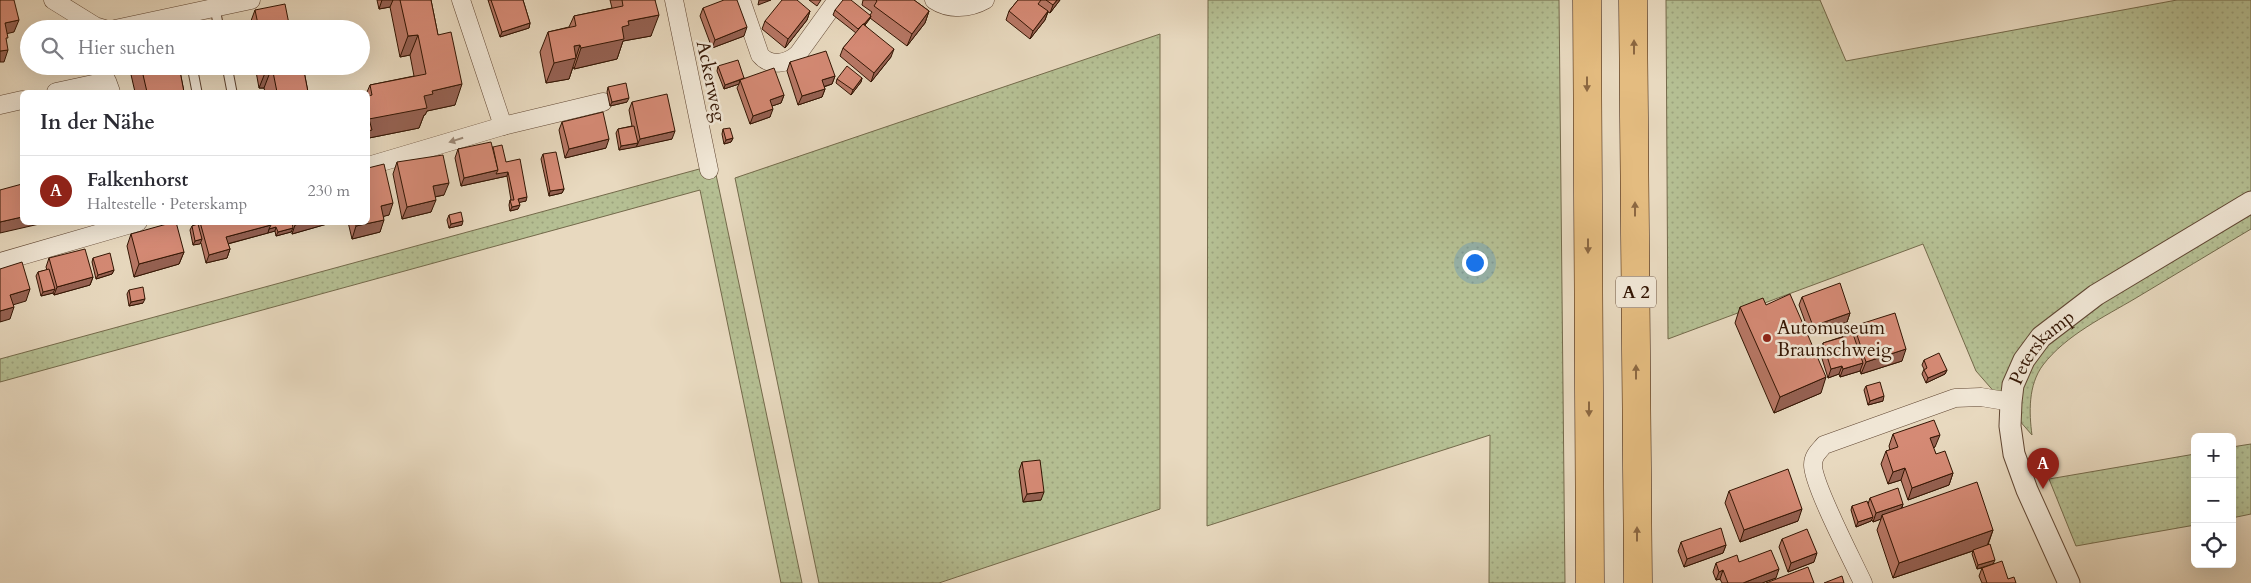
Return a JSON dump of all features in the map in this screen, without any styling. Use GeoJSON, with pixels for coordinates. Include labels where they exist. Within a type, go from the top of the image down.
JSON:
{"type":"FeatureCollection","features":[{"type":"Feature","properties":{"kind":"highway","name":"A 2"},"geometry":{"type":"LineString","coordinates":[[1587,0],[1590,583]]}},
{"type":"Feature","properties":{"kind":"highway","name":"A 2"},"geometry":{"type":"LineString","coordinates":[[1633,0],[1638,583]]}},
{"type":"Feature","properties":{"kind":"street"},"geometry":{"type":"LineString","coordinates":[[53,0],[85,20]]}},
{"type":"Feature","properties":{"kind":"street"},"geometry":{"type":"LineString","coordinates":[[186,20],[214,4],[251,0]]}},
{"type":"Feature","properties":{"kind":"street"},"geometry":{"type":"LineString","coordinates":[[461,0],[503,126]]}},
{"type":"Feature","properties":{"kind":"street","name":"Ackerweg"},"geometry":{"type":"LineString","coordinates":[[674,0],[710,170]]}},
{"type":"Feature","properties":{"kind":"street"},"geometry":{"type":"LineString","coordinates":[[741,0],[760,55],[765,62],[774,63],[792,59],[798,54],[837,0]]}},
{"type":"Feature","properties":{"kind":"street"},"geometry":{"type":"LineString","coordinates":[[934,0],[946,6],[955,7],[977,4],[984,0]]}},
{"type":"Feature","properties":{"kind":"street"},"geometry":{"type":"LineString","coordinates":[[64,90],[107,80]]}},
{"type":"Feature","properties":{"kind":"street"},"geometry":{"type":"LineString","coordinates":[[0,105],[20,100]]}},
{"type":"Feature","properties":{"kind":"street"},"geometry":{"type":"LineString","coordinates":[[370,165],[503,126],[603,102]]}},
{"type":"Feature","properties":{"kind":"street","name":"Peterskamp"},"geometry":{"type":"LineString","coordinates":[[2069,583],[2018,469],[2011,440],[2011,402],[2014,385],[2024,360],[2041,337],[2054,325],[2096,295],[2251,202]]}},
{"type":"Feature","properties":{"kind":"street"},"geometry":{"type":"LineString","coordinates":[[0,262],[128,225]]}},
{"type":"Feature","properties":{"kind":"street"},"geometry":{"type":"LineString","coordinates":[[1863,583],[1821,490],[1813,466],[1816,454],[1824,446],[1944,400],[1973,397],[2011,402]]}},
{"type":"Feature","properties":{"kind":"lane"},"geometry":{"type":"LineString","coordinates":[[214,4],[217,20]]}},
{"type":"Feature","properties":{"kind":"lane"},"geometry":{"type":"LineString","coordinates":[[194,75],[197,90]]}},
{"type":"Feature","properties":{"kind":"lane"},"geometry":{"type":"LineString","coordinates":[[229,75],[232,90]]}},
{"type":"Feature","properties":{"kind":"green space"},"geometry":{"type":"Polygon","coordinates":[[[1208,0],[1559,0],[1565,583],[1489,583],[1490,435],[1207,526],[1208,0]]]}},
{"type":"Feature","properties":{"kind":"green space"},"geometry":{"type":"Polygon","coordinates":[[[1666,0],[1820,0],[1846,61],[2177,0],[2251,0],[2251,229],[2086,327],[2052,354],[2038,373],[2032,390],[2030,418],[2032,435],[1976,371],[1923,244],[1668,339],[1666,0]]]}},
{"type":"Feature","properties":{"kind":"green space"},"geometry":{"type":"Polygon","coordinates":[[[1160,34],[1160,509],[939,583],[819,583],[735,178],[1160,34]]]}},
{"type":"Feature","properties":{"kind":"green space"},"geometry":{"type":"Polygon","coordinates":[[[714,165],[802,583],[781,583],[700,190],[0,382],[0,359],[714,165]]]}},
{"type":"Feature","properties":{"kind":"green space"},"geometry":{"type":"Polygon","coordinates":[[[2251,444],[2251,514],[2236,517],[2236,478],[2236,446],[2251,444]]]}},
{"type":"Feature","properties":{"kind":"green space"},"geometry":{"type":"Polygon","coordinates":[[[2191,455],[2191,526],[2076,546],[2049,479],[2191,455]]]}},
{"type":"Feature","properties":{"kind":"building"},"geometry":{"type":"Polygon","coordinates":[[[0,0],[14,0],[19,20],[5,23],[8,50],[0,51],[0,0]]]}},
{"type":"Feature","properties":{"kind":"building"},"geometry":{"type":"Polygon","coordinates":[[[400,0],[431,0],[438,35],[451,32],[462,84],[432,91],[433,94],[424,96],[427,108],[370,119],[370,96],[372,95],[370,85],[426,74],[418,35],[408,36],[400,0]]]}},
{"type":"Feature","properties":{"kind":"building"},"geometry":{"type":"Polygon","coordinates":[[[491,0],[523,0],[530,23],[502,32],[491,0]]]}},
{"type":"Feature","properties":{"kind":"building"},"geometry":{"type":"Polygon","coordinates":[[[622,0],[655,0],[659,15],[628,21],[629,25],[622,27],[624,39],[581,48],[580,45],[574,46],[576,58],[554,63],[548,32],[576,26],[574,16],[623,6],[622,0]]]}},
{"type":"Feature","properties":{"kind":"building"},"geometry":{"type":"Polygon","coordinates":[[[724,0],[737,0],[747,27],[715,40],[703,8],[724,0]]]}},
{"type":"Feature","properties":{"kind":"building"},"geometry":{"type":"Polygon","coordinates":[[[782,0],[797,0],[810,11],[788,39],[765,21],[782,0]]]}},
{"type":"Feature","properties":{"kind":"building"},"geometry":{"type":"Polygon","coordinates":[[[843,0],[851,0],[871,16],[858,29],[835,10],[843,0]]]}},
{"type":"Feature","properties":{"kind":"building"},"geometry":{"type":"Polygon","coordinates":[[[876,0],[914,0],[929,11],[912,34],[874,6],[876,0]]]}},
{"type":"Feature","properties":{"kind":"building"},"geometry":{"type":"Polygon","coordinates":[[[1018,0],[1041,0],[1038,4],[1048,11],[1033,31],[1009,11],[1018,0]]]}},
{"type":"Feature","properties":{"kind":"building"},"geometry":{"type":"Polygon","coordinates":[[[1046,0],[1057,0],[1053,5],[1046,0]]]}},
{"type":"Feature","properties":{"kind":"building"},"geometry":{"type":"Polygon","coordinates":[[[285,4],[288,20],[257,20],[255,10],[285,4]]]}},
{"type":"Feature","properties":{"kind":"building"},"geometry":{"type":"Polygon","coordinates":[[[863,24],[894,49],[874,73],[843,48],[863,24]]]}},
{"type":"Feature","properties":{"kind":"building"},"geometry":{"type":"Polygon","coordinates":[[[826,51],[835,76],[822,80],[825,89],[802,96],[790,62],[826,51]]]}},
{"type":"Feature","properties":{"kind":"building"},"geometry":{"type":"Polygon","coordinates":[[[738,60],[744,78],[725,85],[718,66],[738,60]]]}},
{"type":"Feature","properties":{"kind":"building"},"geometry":{"type":"Polygon","coordinates":[[[847,66],[862,78],[853,90],[837,79],[847,66]]]}},
{"type":"Feature","properties":{"kind":"building"},"geometry":{"type":"Polygon","coordinates":[[[774,68],[784,95],[770,100],[773,109],[753,116],[740,80],[774,68]]]}},
{"type":"Feature","properties":{"kind":"building"},"geometry":{"type":"Polygon","coordinates":[[[143,75],[181,75],[184,90],[147,90],[143,75]]]}},
{"type":"Feature","properties":{"kind":"building"},"geometry":{"type":"Polygon","coordinates":[[[274,75],[305,75],[308,90],[277,90],[274,75]]]}},
{"type":"Feature","properties":{"kind":"building"},"geometry":{"type":"Polygon","coordinates":[[[626,83],[629,98],[612,102],[608,87],[626,83]]]}},
{"type":"Feature","properties":{"kind":"building"},"geometry":{"type":"Polygon","coordinates":[[[667,94],[675,131],[640,139],[632,102],[667,94]]]}},
{"type":"Feature","properties":{"kind":"building"},"geometry":{"type":"Polygon","coordinates":[[[603,112],[609,139],[569,149],[562,122],[603,112]]]}},
{"type":"Feature","properties":{"kind":"building"},"geometry":{"type":"Polygon","coordinates":[[[634,126],[638,143],[621,146],[618,129],[634,126]]]}},
{"type":"Feature","properties":{"kind":"building"},"geometry":{"type":"Polygon","coordinates":[[[730,128],[733,138],[726,140],[723,129],[730,128]]]}},
{"type":"Feature","properties":{"kind":"building"},"geometry":{"type":"Polygon","coordinates":[[[491,142],[498,170],[464,178],[458,149],[491,142]]]}},
{"type":"Feature","properties":{"kind":"building"},"geometry":{"type":"Polygon","coordinates":[[[502,145],[506,162],[520,159],[527,197],[518,199],[520,205],[512,207],[510,200],[514,200],[508,172],[496,174],[498,170],[493,147],[502,145]]]}},
{"type":"Feature","properties":{"kind":"building"},"geometry":{"type":"Polygon","coordinates":[[[556,152],[564,189],[550,191],[543,154],[556,152]]]}},
{"type":"Feature","properties":{"kind":"building"},"geometry":{"type":"Polygon","coordinates":[[[443,155],[449,183],[433,186],[436,200],[407,207],[397,162],[443,155]]]}},
{"type":"Feature","properties":{"kind":"building"},"geometry":{"type":"Polygon","coordinates":[[[384,164],[393,203],[381,206],[384,220],[370,223],[370,168],[384,164]]]}},
{"type":"Feature","properties":{"kind":"building"},"geometry":{"type":"Polygon","coordinates":[[[20,185],[20,217],[0,222],[0,190],[20,185]]]}},
{"type":"Feature","properties":{"kind":"building"},"geometry":{"type":"Polygon","coordinates":[[[461,212],[463,221],[451,224],[449,215],[461,212]]]}},
{"type":"Feature","properties":{"kind":"building"},"geometry":{"type":"Polygon","coordinates":[[[163,225],[177,225],[184,252],[139,264],[131,234],[163,225]]]}},
{"type":"Feature","properties":{"kind":"building"},"geometry":{"type":"Polygon","coordinates":[[[198,225],[202,239],[195,241],[192,226],[198,225]]]}},
{"type":"Feature","properties":{"kind":"building"},"geometry":{"type":"Polygon","coordinates":[[[201,225],[271,225],[226,237],[230,249],[209,255],[201,225]]]}},
{"type":"Feature","properties":{"kind":"building"},"geometry":{"type":"Polygon","coordinates":[[[271,225],[292,225],[293,228],[278,232],[276,227],[269,229],[271,225]]]}},
{"type":"Feature","properties":{"kind":"building"},"geometry":{"type":"Polygon","coordinates":[[[85,249],[93,277],[57,287],[49,258],[85,249]]]}},
{"type":"Feature","properties":{"kind":"building"},"geometry":{"type":"Polygon","coordinates":[[[110,253],[114,270],[98,275],[93,258],[110,253]]]}},
{"type":"Feature","properties":{"kind":"building"},"geometry":{"type":"Polygon","coordinates":[[[22,262],[30,289],[10,295],[14,307],[0,311],[0,269],[22,262]]]}},
{"type":"Feature","properties":{"kind":"building"},"geometry":{"type":"Polygon","coordinates":[[[49,269],[55,289],[43,292],[38,272],[49,269]]]}},
{"type":"Feature","properties":{"kind":"building"},"geometry":{"type":"Polygon","coordinates":[[[1840,283],[1850,313],[1813,326],[1802,297],[1840,283]]]}},
{"type":"Feature","properties":{"kind":"building"},"geometry":{"type":"Polygon","coordinates":[[[143,287],[145,299],[131,302],[129,290],[143,287]]]}},
{"type":"Feature","properties":{"kind":"building"},"geometry":{"type":"Polygon","coordinates":[[[1790,294],[1826,377],[1780,397],[1740,307],[1763,298],[1766,305],[1790,294]]]}},
{"type":"Feature","properties":{"kind":"building"},"geometry":{"type":"Polygon","coordinates":[[[1895,313],[1906,349],[1866,362],[1854,326],[1895,313]]]}},
{"type":"Feature","properties":{"kind":"building"},"geometry":{"type":"Polygon","coordinates":[[[1853,334],[1863,363],[1843,369],[1842,366],[1831,369],[1823,343],[1853,334]]]}},
{"type":"Feature","properties":{"kind":"building"},"geometry":{"type":"Polygon","coordinates":[[[1939,353],[1947,370],[1928,378],[1924,370],[1927,368],[1924,360],[1939,353]]]}},
{"type":"Feature","properties":{"kind":"building"},"geometry":{"type":"Polygon","coordinates":[[[1880,382],[1884,396],[1870,401],[1866,386],[1880,382]]]}},
{"type":"Feature","properties":{"kind":"building"},"geometry":{"type":"Polygon","coordinates":[[[1934,420],[1940,435],[1930,438],[1936,454],[1945,451],[1953,473],[1912,488],[1905,468],[1893,472],[1886,451],[1898,447],[1893,434],[1934,420]]]}},
{"type":"Feature","properties":{"kind":"building"},"geometry":{"type":"Polygon","coordinates":[[[1040,460],[1044,492],[1027,494],[1022,462],[1040,460]]]}},
{"type":"Feature","properties":{"kind":"building"},"geometry":{"type":"Polygon","coordinates":[[[1788,469],[1802,509],[1744,530],[1729,491],[1788,469]]]}},
{"type":"Feature","properties":{"kind":"building"},"geometry":{"type":"Polygon","coordinates":[[[1977,482],[1993,530],[1899,563],[1882,515],[1977,482]]]}},
{"type":"Feature","properties":{"kind":"building"},"geometry":{"type":"Polygon","coordinates":[[[1898,488],[1903,504],[1876,513],[1870,498],[1898,488]]]}},
{"type":"Feature","properties":{"kind":"building"},"geometry":{"type":"Polygon","coordinates":[[[1867,501],[1873,517],[1858,522],[1852,506],[1867,501]]]}},
{"type":"Feature","properties":{"kind":"building"},"geometry":{"type":"Polygon","coordinates":[[[1721,528],[1726,545],[1687,559],[1681,542],[1721,528]]]}},
{"type":"Feature","properties":{"kind":"building"},"geometry":{"type":"Polygon","coordinates":[[[1807,529],[1817,553],[1791,563],[1782,539],[1807,529]]]}},
{"type":"Feature","properties":{"kind":"building"},"geometry":{"type":"Polygon","coordinates":[[[1990,544],[1995,560],[1978,565],[1973,550],[1990,544]]]}},
{"type":"Feature","properties":{"kind":"building"},"geometry":{"type":"Polygon","coordinates":[[[1771,550],[1779,569],[1743,583],[1728,583],[1723,570],[1719,572],[1716,563],[1737,555],[1739,562],[1771,550]]]}},
{"type":"Feature","properties":{"kind":"building"},"geometry":{"type":"Polygon","coordinates":[[[2002,561],[2008,579],[2014,577],[2016,583],[1987,583],[1982,568],[2002,561]]]}},
{"type":"Feature","properties":{"kind":"building"},"geometry":{"type":"Polygon","coordinates":[[[1808,567],[1814,583],[1766,583],[1808,567]]]}},
{"type":"Feature","properties":{"kind":"building"},"geometry":{"type":"Polygon","coordinates":[[[1842,576],[1844,583],[1824,583],[1842,576]]]}},
{"type":"Feature","properties":{"kind":"place","name":"Automuseum Braunschweig"},"geometry":{"type":"Point","coordinates":[1767,338]}},
{"type":"Feature","properties":{"kind":"place","name":"Falkenhorst"},"geometry":{"type":"Point","coordinates":[2043,489]}}]}
